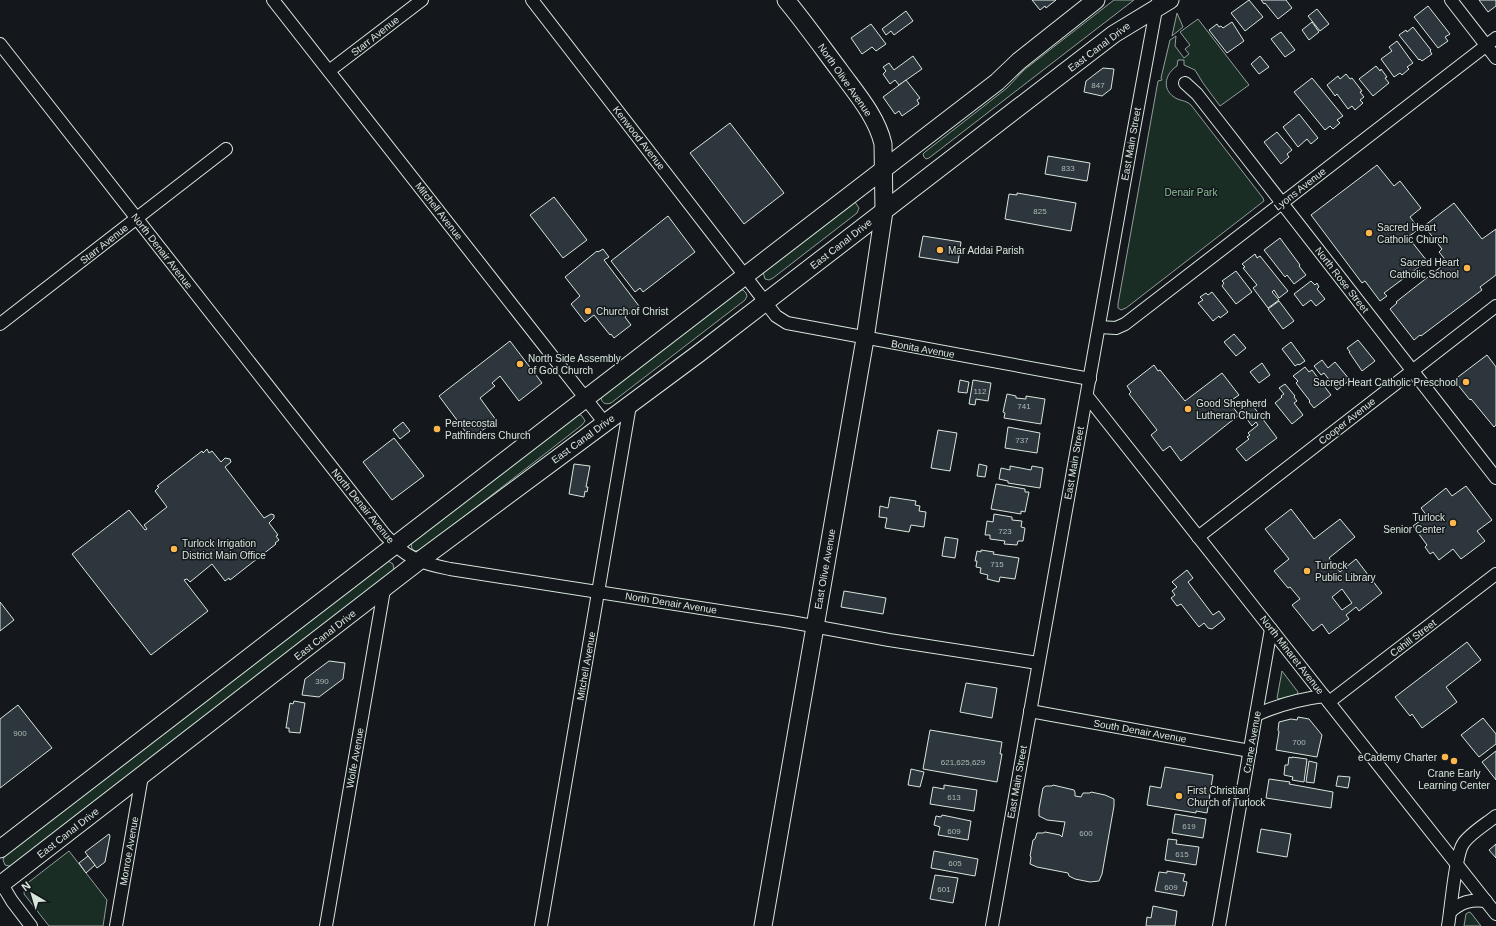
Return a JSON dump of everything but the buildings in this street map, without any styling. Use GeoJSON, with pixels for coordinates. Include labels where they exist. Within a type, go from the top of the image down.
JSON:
{"type":"FeatureCollection","features":[{"type":"Feature","properties":{"kind":"main road","name":"North Olive Avenue"},"geometry":{"type":"LineString","coordinates":[[786,0],[872,118],[882,139],[884,211]]}},
{"type":"Feature","properties":{"kind":"main road"},"geometry":{"type":"LineString","coordinates":[[0,849],[997,82],[1019,61],[1096,0]]}},
{"type":"Feature","properties":{"kind":"main road","name":"East Canal Drive"},"geometry":{"type":"LineString","coordinates":[[1,884],[420,562],[604,422],[630,405],[1114,34],[1162,3]]}},
{"type":"Feature","properties":{"kind":"main road","name":"East Olive Avenue"},"geometry":{"type":"LineString","coordinates":[[763,926],[865,339],[884,211]]}},
{"type":"Feature","properties":{"kind":"street","name":"Mitchell Avenue"},"geometry":{"type":"LineString","coordinates":[[273,0],[604,422]]}},
{"type":"Feature","properties":{"kind":"street","name":"Starr Avenue"},"geometry":{"type":"LineString","coordinates":[[329,71],[422,0]]}},
{"type":"Feature","properties":{"kind":"street","name":"Kenwood Avenue"},"geometry":{"type":"LineString","coordinates":[[532,0],[746,275],[765,302]]}},
{"type":"Feature","properties":{"kind":"street"},"geometry":{"type":"LineString","coordinates":[[1452,0],[1491,42],[1496,58]]}},
{"type":"Feature","properties":{"kind":"street","name":"East Main Street"},"geometry":{"type":"LineString","coordinates":[[992,926],[1099,326],[1162,3]]}},
{"type":"Feature","properties":{"kind":"street","name":"Lyons Avenue"},"geometry":{"type":"LineString","coordinates":[[1099,326],[1116,328],[1125,324],[1491,42]]}},
{"type":"Feature","properties":{"kind":"street","name":"North Denair Avenue"},"geometry":{"type":"LineString","coordinates":[[0,44],[136,219],[394,545],[409,557],[420,562],[450,569],[815,626],[896,641],[1038,663]]}},
{"type":"Feature","properties":{"kind":"street","name":"North Rose Street"},"geometry":{"type":"LineString","coordinates":[[1185,83],[1197,94],[1496,478]]}},
{"type":"Feature","properties":{"kind":"street","name":"Starr Avenue"},"geometry":{"type":"LineString","coordinates":[[0,324],[226,149]]}},
{"type":"Feature","properties":{"kind":"street","name":"Bonita Avenue"},"geometry":{"type":"LineString","coordinates":[[765,302],[776,316],[787,323],[865,339],[1090,379]]}},
{"type":"Feature","properties":{"kind":"street","name":"Cooper Avenue"},"geometry":{"type":"LineString","coordinates":[[1198,536],[1496,306]]}},
{"type":"Feature","properties":{"kind":"street","name":"North Minaret Avenue"},"geometry":{"type":"LineString","coordinates":[[1087,396],[1496,914]]}},
{"type":"Feature","properties":{"kind":"street","name":"Mitchell Avenue"},"geometry":{"type":"LineString","coordinates":[[541,926],[630,405]]}},
{"type":"Feature","properties":{"kind":"street","name":"Cahill Street"},"geometry":{"type":"LineString","coordinates":[[1327,699],[1496,574]]}},
{"type":"Feature","properties":{"kind":"street","name":"Wolfe Avenue"},"geometry":{"type":"LineString","coordinates":[[326,926],[384,590]]}},
{"type":"Feature","properties":{"kind":"street","name":"Crane Avenue"},"geometry":{"type":"LineString","coordinates":[[1219,926],[1271,629]]}},
{"type":"Feature","properties":{"kind":"street"},"geometry":{"type":"LineString","coordinates":[[1256,715],[1280,705],[1303,699],[1327,699]]}},
{"type":"Feature","properties":{"kind":"street","name":"South Denair Avenue"},"geometry":{"type":"LineString","coordinates":[[1030,711],[1250,750]]}},
{"type":"Feature","properties":{"kind":"street","name":"Monroe Avenue"},"geometry":{"type":"LineString","coordinates":[[116,926],[142,776]]}},
{"type":"Feature","properties":{"kind":"street"},"geometry":{"type":"LineString","coordinates":[[1448,926],[1457,865],[1463,844],[1468,838],[1496,816]]}},
{"type":"Feature","properties":{"kind":"street"},"geometry":{"type":"LineString","coordinates":[[1,884],[12,902],[31,926]]}},
{"type":"Feature","properties":{"kind":"street"},"geometry":{"type":"LineString","coordinates":[[1450,912],[1456,906],[1468,901],[1486,901]]}},
{"type":"Feature","properties":{"kind":"green space"},"geometry":{"type":"Polygon","coordinates":[[[1114,0],[1134,0],[929,158],[926,159],[924,157],[923,154],[925,152],[1007,88],[1024,70],[1114,0]]]}},
{"type":"Feature","properties":{"kind":"green space"},"geometry":{"type":"Polygon","coordinates":[[[1177,13],[1183,27],[1172,36],[1177,13]]]}},
{"type":"Feature","properties":{"kind":"green space","name":"Denair Park"},"geometry":{"type":"Polygon","coordinates":[[[1198,19],[1249,85],[1220,106],[1195,70],[1184,65],[1184,60],[1178,60],[1177,66],[1170,73],[1166,81],[1167,89],[1174,97],[1191,105],[1264,201],[1126,308],[1121,310],[1118,308],[1118,304],[1158,81],[1162,80],[1161,78],[1170,40],[1176,36],[1175,46],[1184,58],[1189,54],[1185,49],[1190,45],[1180,32],[1198,19]]]}},
{"type":"Feature","properties":{"kind":"green space"},"geometry":{"type":"Polygon","coordinates":[[[855,202],[859,208],[857,213],[773,278],[769,280],[765,279],[763,272],[855,202]]]}},
{"type":"Feature","properties":{"kind":"green space"},"geometry":{"type":"Polygon","coordinates":[[[738,290],[743,290],[746,293],[747,296],[745,300],[611,403],[605,404],[603,402],[601,396],[738,290]]]}},
{"type":"Feature","properties":{"kind":"green space"},"geometry":{"type":"Polygon","coordinates":[[[576,415],[581,415],[584,419],[585,421],[582,425],[421,550],[415,551],[412,549],[411,543],[576,415]]]}},
{"type":"Feature","properties":{"kind":"green space"},"geometry":{"type":"Polygon","coordinates":[[[388,561],[393,564],[394,570],[13,865],[5,865],[3,860],[5,855],[388,561]]]}},
{"type":"Feature","properties":{"kind":"green space"},"geometry":{"type":"Polygon","coordinates":[[[1282,671],[1298,692],[1297,695],[1279,699],[1277,698],[1282,671]]]}},
{"type":"Feature","properties":{"kind":"green space"},"geometry":{"type":"Polygon","coordinates":[[[69,851],[107,900],[103,926],[49,926],[24,894],[25,885],[69,851]]]}},
{"type":"Feature","properties":{"kind":"green space"},"geometry":{"type":"Polygon","coordinates":[[[1469,912],[1481,926],[1464,926],[1466,914],[1469,912]]]}},
{"type":"Feature","properties":{"kind":"place","name":"Sacred Heart Catholic Church"},"geometry":{"type":"Point","coordinates":[1369,233]}},
{"type":"Feature","properties":{"kind":"place","name":"Mar Addai Parish"},"geometry":{"type":"Point","coordinates":[940,250]}},
{"type":"Feature","properties":{"kind":"place","name":"Sacred Heart Catholic School"},"geometry":{"type":"Point","coordinates":[1467,268]}},
{"type":"Feature","properties":{"kind":"place","name":"Church of Christ"},"geometry":{"type":"Point","coordinates":[588,311]}},
{"type":"Feature","properties":{"kind":"place","name":"North Side Assembly of God Church"},"geometry":{"type":"Point","coordinates":[520,364]}},
{"type":"Feature","properties":{"kind":"place","name":"Sacred Heart Catholic Preschool"},"geometry":{"type":"Point","coordinates":[1466,382]}},
{"type":"Feature","properties":{"kind":"place","name":"Good Shepherd Lutheran Church"},"geometry":{"type":"Point","coordinates":[1188,409]}},
{"type":"Feature","properties":{"kind":"place","name":"Pentecostal Pathfinders Church"},"geometry":{"type":"Point","coordinates":[437,429]}},
{"type":"Feature","properties":{"kind":"place","name":"Turlock Senior Center"},"geometry":{"type":"Point","coordinates":[1453,523]}},
{"type":"Feature","properties":{"kind":"place","name":"Turlock Irrigation District Main Office"},"geometry":{"type":"Point","coordinates":[174,549]}},
{"type":"Feature","properties":{"kind":"place","name":"Turlock Public Library"},"geometry":{"type":"Point","coordinates":[1307,571]}},
{"type":"Feature","properties":{"kind":"place","name":"eCademy Charter"},"geometry":{"type":"Point","coordinates":[1445,757]}},
{"type":"Feature","properties":{"kind":"place","name":"Crane Early Learning Center"},"geometry":{"type":"Point","coordinates":[1454,761]}},
{"type":"Feature","properties":{"kind":"place","name":"First Christian Church of Turlock"},"geometry":{"type":"Point","coordinates":[1179,796]}}]}
